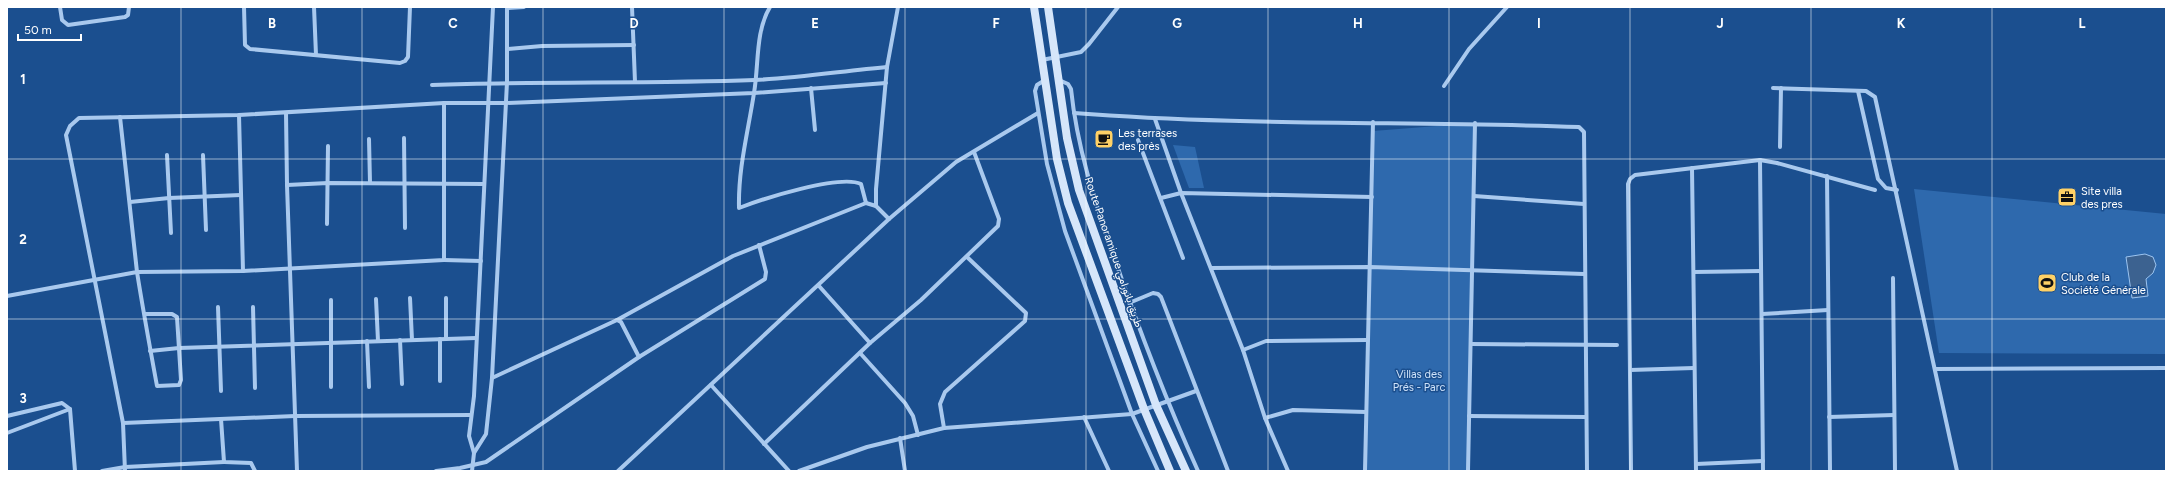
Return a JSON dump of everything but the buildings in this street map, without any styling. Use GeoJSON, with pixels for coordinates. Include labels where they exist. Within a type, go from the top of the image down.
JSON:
{"type":"FeatureCollection","features":[{"type":"Feature","properties":{"kind":"street"},"geometry":{"type":"LineString","coordinates":[[60,7],[63,23],[68,25],[125,17],[128,15],[129,7]]}},
{"type":"Feature","properties":{"kind":"street"},"geometry":{"type":"LineString","coordinates":[[244,7],[245,45],[247,48],[400,63],[405,62],[408,57],[410,7]]}},
{"type":"Feature","properties":{"kind":"street"},"geometry":{"type":"LineString","coordinates":[[314,7],[316,55]]}},
{"type":"Feature","properties":{"kind":"street"},"geometry":{"type":"LineString","coordinates":[[472,471],[474,453],[469,436],[481,261],[490,83],[492,7]]}},
{"type":"Feature","properties":{"kind":"street"},"geometry":{"type":"LineString","coordinates":[[474,453],[486,434],[492,378],[507,82],[507,7],[524,7]]}},
{"type":"Feature","properties":{"kind":"street"},"geometry":{"type":"LineString","coordinates":[[632,7],[635,82]]}},
{"type":"Feature","properties":{"kind":"street"},"geometry":{"type":"LineString","coordinates":[[770,7],[762,24],[756,80],[738,182],[739,208],[781,194],[818,185],[854,181],[860,184],[866,203]]}},
{"type":"Feature","properties":{"kind":"street"},"geometry":{"type":"LineString","coordinates":[[876,206],[887,67],[898,7]]}},
{"type":"Feature","properties":{"kind":"street"},"geometry":{"type":"LineString","coordinates":[[1034,7],[1057,159],[1068,203],[1144,409],[1170,471]]}},
{"type":"Feature","properties":{"kind":"street","name":"Route Panoramique طريق بانورامي"},"geometry":{"type":"LineString","coordinates":[[1048,7],[1067,138],[1081,197],[1156,405],[1186,471]]}},
{"type":"Feature","properties":{"kind":"street"},"geometry":{"type":"LineString","coordinates":[[1042,60],[1074,54],[1086,48],[1118,7]]}},
{"type":"Feature","properties":{"kind":"street"},"geometry":{"type":"LineString","coordinates":[[1444,86],[1469,49],[1507,7]]}},
{"type":"Feature","properties":{"kind":"street"},"geometry":{"type":"LineString","coordinates":[[507,49],[542,46],[634,45]]}},
{"type":"Feature","properties":{"kind":"street"},"geometry":{"type":"LineString","coordinates":[[432,85],[507,82],[544,84],[756,80],[887,67]]}},
{"type":"Feature","properties":{"kind":"street"},"geometry":{"type":"LineString","coordinates":[[1059,79],[1070,86],[1085,170],[1130,302],[1166,401],[1198,471]]}},
{"type":"Feature","properties":{"kind":"street"},"geometry":{"type":"LineString","coordinates":[[1045,80],[1035,89],[1047,164],[1058,209],[1132,414],[1158,471]]}},
{"type":"Feature","properties":{"kind":"street"},"geometry":{"type":"LineString","coordinates":[[125,469],[123,424],[66,135],[70,126],[79,118],[239,115],[444,102],[506,103],[754,93],[886,83]]}},
{"type":"Feature","properties":{"kind":"street"},"geometry":{"type":"LineString","coordinates":[[811,88],[815,130]]}},
{"type":"Feature","properties":{"kind":"street"},"geometry":{"type":"LineString","coordinates":[[1773,88],[1858,90],[1870,92],[1877,101],[1957,471]]}},
{"type":"Feature","properties":{"kind":"street"},"geometry":{"type":"LineString","coordinates":[[1780,147],[1781,88]]}},
{"type":"Feature","properties":{"kind":"street"},"geometry":{"type":"LineString","coordinates":[[1858,90],[1878,179],[1886,188],[1897,190]]}},
{"type":"Feature","properties":{"kind":"street"},"geometry":{"type":"LineString","coordinates":[[444,102],[444,260]]}},
{"type":"Feature","properties":{"kind":"street"},"geometry":{"type":"LineString","coordinates":[[286,113],[287,185],[297,471]]}},
{"type":"Feature","properties":{"kind":"street"},"geometry":{"type":"LineString","coordinates":[[618,471],[819,286],[889,219],[956,162],[1038,113]]}},
{"type":"Feature","properties":{"kind":"street"},"geometry":{"type":"LineString","coordinates":[[1074,113],[1155,119],[1475,123],[1579,127],[1584,132],[1584,274],[1587,471]]}},
{"type":"Feature","properties":{"kind":"street"},"geometry":{"type":"LineString","coordinates":[[239,115],[243,271]]}},
{"type":"Feature","properties":{"kind":"street"},"geometry":{"type":"LineString","coordinates":[[120,117],[130,202],[136,272],[157,386],[160,388],[179,385],[177,317],[172,314],[144,314]]}},
{"type":"Feature","properties":{"kind":"street"},"geometry":{"type":"LineString","coordinates":[[1155,119],[1181,193],[1243,350],[1265,418],[1288,471]]}},
{"type":"Feature","properties":{"kind":"street"},"geometry":{"type":"LineString","coordinates":[[1365,471],[1373,122]]}},
{"type":"Feature","properties":{"kind":"street"},"geometry":{"type":"LineString","coordinates":[[1468,471],[1475,123]]}},
{"type":"Feature","properties":{"kind":"street"},"geometry":{"type":"LineString","coordinates":[[404,138],[405,228]]}},
{"type":"Feature","properties":{"kind":"street"},"geometry":{"type":"LineString","coordinates":[[368,139],[370,183]]}},
{"type":"Feature","properties":{"kind":"street"},"geometry":{"type":"LineString","coordinates":[[1138,140],[1183,258]]}},
{"type":"Feature","properties":{"kind":"street"},"geometry":{"type":"LineString","coordinates":[[328,146],[328,224]]}},
{"type":"Feature","properties":{"kind":"street"},"geometry":{"type":"LineString","coordinates":[[764,444],[870,343],[921,300],[967,257],[999,223],[974,152]]}},
{"type":"Feature","properties":{"kind":"street"},"geometry":{"type":"LineString","coordinates":[[203,154],[206,230]]}},
{"type":"Feature","properties":{"kind":"street"},"geometry":{"type":"LineString","coordinates":[[167,155],[171,233]]}},
{"type":"Feature","properties":{"kind":"street"},"geometry":{"type":"LineString","coordinates":[[1760,160],[1763,471]]}},
{"type":"Feature","properties":{"kind":"street"},"geometry":{"type":"LineString","coordinates":[[1631,471],[1629,181],[1635,175],[1760,160],[1827,176],[1875,190]]}},
{"type":"Feature","properties":{"kind":"street"},"geometry":{"type":"LineString","coordinates":[[1692,168],[1696,471]]}},
{"type":"Feature","properties":{"kind":"street"},"geometry":{"type":"LineString","coordinates":[[1827,176],[1830,471]]}},
{"type":"Feature","properties":{"kind":"street"},"geometry":{"type":"LineString","coordinates":[[287,185],[328,183],[484,184]]}},
{"type":"Feature","properties":{"kind":"street"},"geometry":{"type":"LineString","coordinates":[[1161,198],[1181,193],[1372,197]]}},
{"type":"Feature","properties":{"kind":"street"},"geometry":{"type":"LineString","coordinates":[[130,202],[169,198],[242,195]]}},
{"type":"Feature","properties":{"kind":"street"},"geometry":{"type":"LineString","coordinates":[[1474,196],[1584,204]]}},
{"type":"Feature","properties":{"kind":"street"},"geometry":{"type":"LineString","coordinates":[[492,378],[617,320],[733,256],[759,245],[866,203],[876,206],[889,219]]}},
{"type":"Feature","properties":{"kind":"street"},"geometry":{"type":"LineString","coordinates":[[436,471],[473,466],[486,462],[639,357],[765,279],[766,272],[759,245]]}},
{"type":"Feature","properties":{"kind":"street"},"geometry":{"type":"LineString","coordinates":[[944,428],[940,404],[945,392],[1025,321],[1026,317],[1026,313],[967,257]]}},
{"type":"Feature","properties":{"kind":"street"},"geometry":{"type":"LineString","coordinates":[[7,296],[95,278],[136,272],[243,271],[444,260],[481,261]]}},
{"type":"Feature","properties":{"kind":"street"},"geometry":{"type":"LineString","coordinates":[[1211,268],[1370,267],[1584,274]]}},
{"type":"Feature","properties":{"kind":"street"},"geometry":{"type":"LineString","coordinates":[[1694,272],[1762,271]]}},
{"type":"Feature","properties":{"kind":"street"},"geometry":{"type":"LineString","coordinates":[[1893,278],[1895,471]]}},
{"type":"Feature","properties":{"kind":"street"},"geometry":{"type":"LineString","coordinates":[[819,286],[870,343]]}},
{"type":"Feature","properties":{"kind":"street"},"geometry":{"type":"LineString","coordinates":[[1130,302],[1153,293],[1160,295],[1228,471]]}},
{"type":"Feature","properties":{"kind":"street"},"geometry":{"type":"LineString","coordinates":[[410,298],[412,340]]}},
{"type":"Feature","properties":{"kind":"street"},"geometry":{"type":"LineString","coordinates":[[446,298],[446,339]]}},
{"type":"Feature","properties":{"kind":"street"},"geometry":{"type":"LineString","coordinates":[[376,299],[378,341]]}},
{"type":"Feature","properties":{"kind":"street"},"geometry":{"type":"LineString","coordinates":[[331,300],[331,387]]}},
{"type":"Feature","properties":{"kind":"street"},"geometry":{"type":"LineString","coordinates":[[218,307],[221,391]]}},
{"type":"Feature","properties":{"kind":"street"},"geometry":{"type":"LineString","coordinates":[[253,307],[255,388]]}},
{"type":"Feature","properties":{"kind":"street"},"geometry":{"type":"LineString","coordinates":[[1762,314],[1828,310]]}},
{"type":"Feature","properties":{"kind":"street"},"geometry":{"type":"LineString","coordinates":[[617,320],[621,322],[639,357]]}},
{"type":"Feature","properties":{"kind":"street"},"geometry":{"type":"LineString","coordinates":[[150,351],[179,348],[292,343],[476,338]]}},
{"type":"Feature","properties":{"kind":"street"},"geometry":{"type":"LineString","coordinates":[[440,339],[440,381]]}},
{"type":"Feature","properties":{"kind":"street"},"geometry":{"type":"LineString","coordinates":[[400,340],[402,384]]}},
{"type":"Feature","properties":{"kind":"street"},"geometry":{"type":"LineString","coordinates":[[1243,350],[1266,340],[1367,340]]}},
{"type":"Feature","properties":{"kind":"street"},"geometry":{"type":"LineString","coordinates":[[367,341],[369,387]]}},
{"type":"Feature","properties":{"kind":"street"},"geometry":{"type":"LineString","coordinates":[[1471,344],[1617,345]]}},
{"type":"Feature","properties":{"kind":"street"},"geometry":{"type":"LineString","coordinates":[[860,353],[905,403],[913,416],[918,435]]}},
{"type":"Feature","properties":{"kind":"street"},"geometry":{"type":"LineString","coordinates":[[1630,370],[1694,368]]}},
{"type":"Feature","properties":{"kind":"street"},"geometry":{"type":"LineString","coordinates":[[1935,369],[2166,368]]}},
{"type":"Feature","properties":{"kind":"street"},"geometry":{"type":"LineString","coordinates":[[711,385],[789,471]]}},
{"type":"Feature","properties":{"kind":"street"},"geometry":{"type":"LineString","coordinates":[[799,471],[867,447],[944,428],[1084,416],[1132,414],[1196,391]]}},
{"type":"Feature","properties":{"kind":"street"},"geometry":{"type":"LineString","coordinates":[[7,416],[62,403],[70,409],[75,471]]}},
{"type":"Feature","properties":{"kind":"street"},"geometry":{"type":"LineString","coordinates":[[7,433],[70,409]]}},
{"type":"Feature","properties":{"kind":"street"},"geometry":{"type":"LineString","coordinates":[[1265,418],[1292,410],[1366,412]]}},
{"type":"Feature","properties":{"kind":"street"},"geometry":{"type":"LineString","coordinates":[[123,424],[295,416],[471,415]]}},
{"type":"Feature","properties":{"kind":"street"},"geometry":{"type":"LineString","coordinates":[[1829,417],[1894,415]]}},
{"type":"Feature","properties":{"kind":"street"},"geometry":{"type":"LineString","coordinates":[[1084,416],[1109,471]]}},
{"type":"Feature","properties":{"kind":"street"},"geometry":{"type":"LineString","coordinates":[[1469,416],[1586,417]]}},
{"type":"Feature","properties":{"kind":"street"},"geometry":{"type":"LineString","coordinates":[[221,419],[224,462]]}},
{"type":"Feature","properties":{"kind":"street"},"geometry":{"type":"LineString","coordinates":[[900,438],[905,471]]}},
{"type":"Feature","properties":{"kind":"street"},"geometry":{"type":"LineString","coordinates":[[1696,464],[1763,461]]}},
{"type":"Feature","properties":{"kind":"street"},"geometry":{"type":"LineString","coordinates":[[102,471],[224,462],[251,463],[255,471]]}},
{"type":"Feature","properties":{"kind":"green space","name":"Villas des Prés - Parc"},"geometry":{"type":"Polygon","coordinates":[[[1475,123],[1468,471],[1365,471],[1373,131],[1475,123]]]}},
{"type":"Feature","properties":{"kind":"green space"},"geometry":{"type":"Polygon","coordinates":[[[1173,145],[1195,147],[1204,188],[1189,188],[1173,145]]]}},
{"type":"Feature","properties":{"kind":"green space","name":"Club de la Société Générale"},"geometry":{"type":"Polygon","coordinates":[[[1914,189],[2166,214],[2166,354],[1939,353],[1914,189]]]}},
{"type":"Feature","properties":{"kind":"shaded area"},"geometry":{"type":"Polygon","coordinates":[[[2145,254],[2153,257],[2156,265],[2153,273],[2146,279],[2148,296],[2132,298],[2126,257],[2145,254]]]}},
{"type":"Feature","properties":{"kind":"place","name":"Les terrases des près"},"geometry":{"type":"Point","coordinates":[1104,139]}},
{"type":"Feature","properties":{"kind":"place","name":"Site villa des pres"},"geometry":{"type":"Point","coordinates":[2067,197]}},
{"type":"Feature","properties":{"kind":"place","name":"Club de la Société Générale"},"geometry":{"type":"Point","coordinates":[2047,283]}}]}
